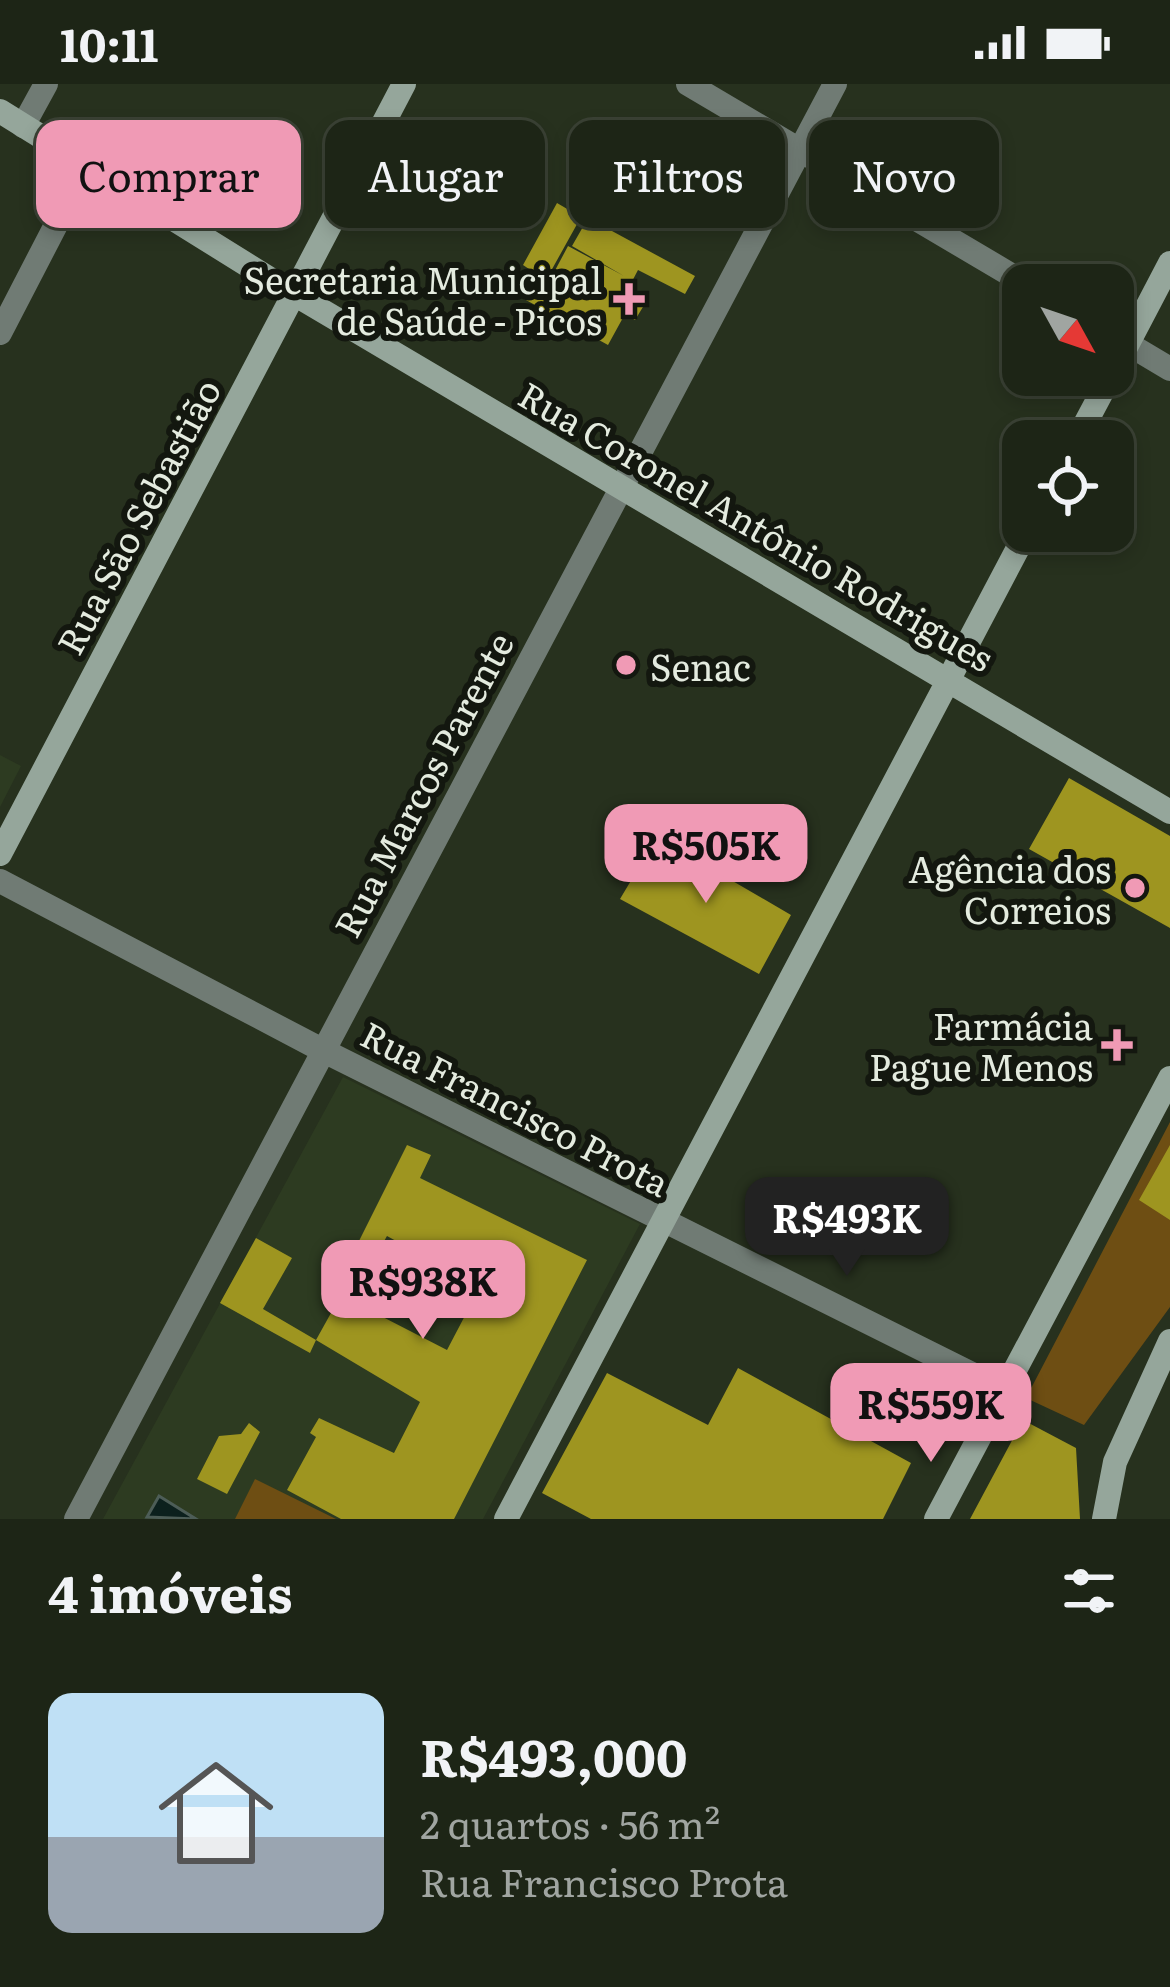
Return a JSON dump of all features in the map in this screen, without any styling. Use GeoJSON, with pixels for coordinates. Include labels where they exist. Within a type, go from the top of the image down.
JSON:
{"type":"FeatureCollection","features":[{"type":"Feature","properties":{"kind":"street"},"geometry":{"type":"LineString","coordinates":[[23,126],[46,84]]}},
{"type":"Feature","properties":{"kind":"street","name":"Rua São Sebastião"},"geometry":{"type":"LineString","coordinates":[[0,854],[404,84]]}},
{"type":"Feature","properties":{"kind":"street"},"geometry":{"type":"LineString","coordinates":[[688,84],[1002,270]]}},
{"type":"Feature","properties":{"kind":"street","name":"Rua Marcos Parente"},"geometry":{"type":"LineString","coordinates":[[76,1519],[835,84]]}},
{"type":"Feature","properties":{"kind":"street","name":"Rua Coronel Antônio Rodrigues"},"geometry":{"type":"LineString","coordinates":[[0,111],[36,134]]}},
{"type":"Feature","properties":{"kind":"street"},"geometry":{"type":"LineString","coordinates":[[0,333],[54,228]]}},
{"type":"Feature","properties":{"kind":"street","name":"Rua Coronel Antônio Rodrigues"},"geometry":{"type":"LineString","coordinates":[[188,228],[1170,812]]}},
{"type":"Feature","properties":{"kind":"street"},"geometry":{"type":"LineString","coordinates":[[1134,318],[1170,263]]}},
{"type":"Feature","properties":{"kind":"street"},"geometry":{"type":"LineString","coordinates":[[1134,348],[1170,369]]}},
{"type":"Feature","properties":{"kind":"street"},"geometry":{"type":"LineString","coordinates":[[506,1519],[1016,552]]}},
{"type":"Feature","properties":{"kind":"street","name":"Rua Francisco Prota"},"geometry":{"type":"LineString","coordinates":[[0,881],[324,1051],[1004,1390]]}},
{"type":"Feature","properties":{"kind":"street"},"geometry":{"type":"LineString","coordinates":[[936,1519],[1170,1078]]}},
{"type":"Feature","properties":{"kind":"street"},"geometry":{"type":"LineString","coordinates":[[1104,1519],[1115,1462],[1170,1341]]}},
{"type":"Feature","properties":{"kind":"shaded area"},"geometry":{"type":"Polygon","coordinates":[[[0,755],[21,766],[0,807],[0,755]]]}},
{"type":"Feature","properties":{"kind":"shaded area"},"geometry":{"type":"Polygon","coordinates":[[[343,1077],[640,1224],[483,1519],[103,1519],[343,1077]]]}},
{"type":"Feature","properties":{"kind":"shaded area"},"geometry":{"type":"Polygon","coordinates":[[[1170,1122],[1170,1307],[1084,1425],[1026,1398],[1170,1122]]]}},
{"type":"Feature","properties":{"kind":"shaded area"},"geometry":{"type":"Polygon","coordinates":[[[255,1479],[336,1519],[235,1519],[255,1479]]]}},
{"type":"Feature","properties":{"kind":"water"},"geometry":{"type":"Polygon","coordinates":[[[159,1496],[196,1519],[147,1517],[159,1496]]]}},
{"type":"Feature","properties":{"kind":"building"},"geometry":{"type":"Polygon","coordinates":[[[557,203],[569,210],[569,228],[575,228],[546,280],[577,297],[579,293],[551,278],[568,246],[624,276],[572,246],[582,228],[606,228],[695,276],[685,294],[638,270],[627,291],[646,302],[635,320],[625,314],[608,345],[515,294],[529,269],[523,265],[557,203]]]}},
{"type":"Feature","properties":{"kind":"building","name":"Agência dos Correios"},"geometry":{"type":"Polygon","coordinates":[[[1069,778],[1170,836],[1170,928],[1029,849],[1069,778]]]}},
{"type":"Feature","properties":{"kind":"building"},"geometry":{"type":"Polygon","coordinates":[[[657,837],[791,915],[759,974],[620,899],[657,837]]]}},
{"type":"Feature","properties":{"kind":"building"},"geometry":{"type":"Polygon","coordinates":[[[407,1145],[431,1155],[420,1178],[587,1260],[454,1519],[341,1519],[287,1490],[316,1437],[310,1433],[319,1418],[394,1453],[420,1402],[316,1340],[341,1295],[334,1291],[407,1145]],[[387,1236],[383,1243],[406,1256],[375,1313],[447,1350],[480,1287],[387,1236]]]}},
{"type":"Feature","properties":{"kind":"building"},"geometry":{"type":"Polygon","coordinates":[[[1170,1145],[1170,1220],[1139,1200],[1170,1145]]]}},
{"type":"Feature","properties":{"kind":"building"},"geometry":{"type":"Polygon","coordinates":[[[256,1238],[292,1258],[263,1309],[316,1340],[310,1353],[220,1303],[256,1238]]]}},
{"type":"Feature","properties":{"kind":"building"},"geometry":{"type":"Polygon","coordinates":[[[738,1368],[911,1463],[883,1519],[591,1519],[542,1493],[607,1373],[708,1425],[738,1368]]]}},
{"type":"Feature","properties":{"kind":"building"},"geometry":{"type":"Polygon","coordinates":[[[1023,1420],[1076,1448],[1080,1519],[970,1519],[1023,1420]]]}},
{"type":"Feature","properties":{"kind":"building"},"geometry":{"type":"Polygon","coordinates":[[[249,1423],[260,1432],[227,1494],[197,1479],[219,1436],[241,1434],[249,1423]]]}},
{"type":"Feature","properties":{"kind":"place","name":"Secretaria Municipal de Saúde - Picos"},"geometry":{"type":"Point","coordinates":[629,299]}},
{"type":"Feature","properties":{"kind":"place","name":"Senac"},"geometry":{"type":"Point","coordinates":[626,665]}},
{"type":"Feature","properties":{"kind":"place","name":"Agência dos Correios"},"geometry":{"type":"Point","coordinates":[1135,888]}},
{"type":"Feature","properties":{"kind":"place","name":"Farmácia Pague Menos"},"geometry":{"type":"Point","coordinates":[1117,1045]}}]}
